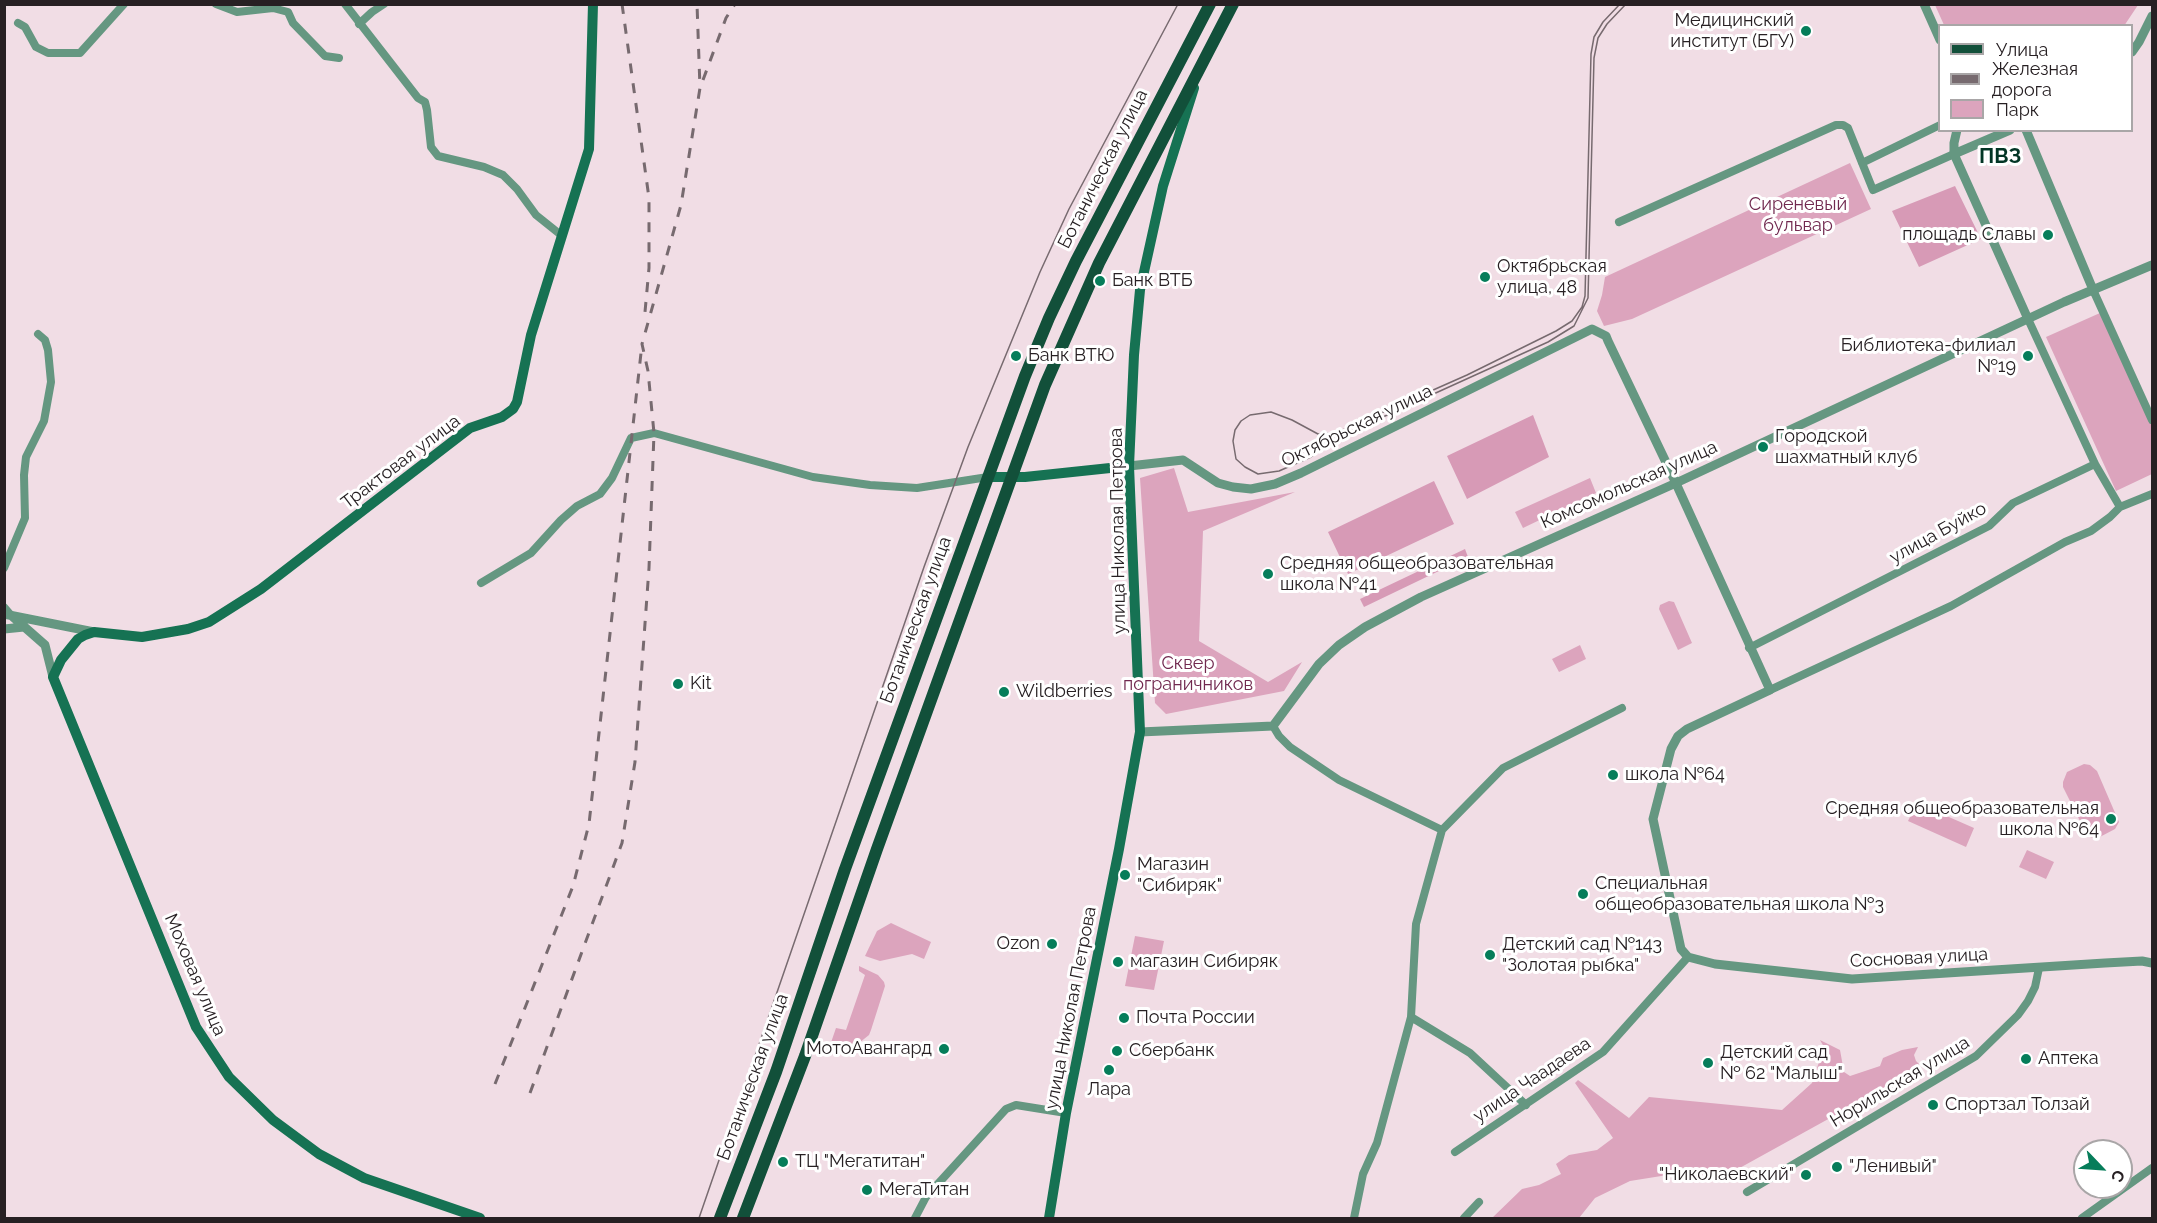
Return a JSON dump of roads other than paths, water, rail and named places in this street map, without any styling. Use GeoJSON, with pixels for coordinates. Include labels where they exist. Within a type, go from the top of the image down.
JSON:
{"type":"FeatureCollection","features":[{"type":"Feature","properties":{"kind":"main road","name":"Трактовая улица"},"geometry":{"type":"LineString","coordinates":[[94,632],[141,637],[165,634],[209,622],[261,589],[470,428],[502,417],[513,409],[518,402],[531,335],[589,149],[593,4]]}},
{"type":"Feature","properties":{"kind":"main road","name":"Ботаническая улица"},"geometry":{"type":"LineString","coordinates":[[720,1218],[776,1072],[845,869],[988,477],[1049,318],[1076,261],[1210,4]]}},
{"type":"Feature","properties":{"kind":"main road"},"geometry":{"type":"LineString","coordinates":[[743,1218],[805,1056],[1010,478],[1070,324],[1185,94],[1233,4]]}},
{"type":"Feature","properties":{"kind":"main road","name":"улица Николая Петрова"},"geometry":{"type":"LineString","coordinates":[[1049,1218],[1066,1113],[1140,732],[1129,466],[1134,355],[1140,290],[1163,186],[1203,59]]}},
{"type":"Feature","properties":{"kind":"main road"},"geometry":{"type":"LineString","coordinates":[[1167,85],[1185,94]]}},
{"type":"Feature","properties":{"kind":"main road"},"geometry":{"type":"LineString","coordinates":[[988,477],[1010,478],[1129,466]]}},
{"type":"Feature","properties":{"kind":"main road"},"geometry":{"type":"LineString","coordinates":[[53,677],[61,660],[78,639],[94,632]]}},
{"type":"Feature","properties":{"kind":"main road","name":"Моховая улица"},"geometry":{"type":"LineString","coordinates":[[53,677],[196,1028],[229,1077],[273,1120],[319,1154],[364,1178],[480,1218]]}},
{"type":"Feature","properties":{"kind":"street"},"geometry":{"type":"LineString","coordinates":[[18,23],[25,27],[36,47],[62,54],[80,53],[124,4]]}},
{"type":"Feature","properties":{"kind":"street"},"geometry":{"type":"LineString","coordinates":[[216,4],[237,12],[273,8],[288,12],[292,23],[325,56],[339,58]]}},
{"type":"Feature","properties":{"kind":"street"},"geometry":{"type":"LineString","coordinates":[[345,4],[418,98],[425,102],[428,110],[431,147],[438,156],[484,167],[503,175],[517,189],[536,216],[561,235]]}},
{"type":"Feature","properties":{"kind":"street"},"geometry":{"type":"LineString","coordinates":[[359,24],[384,4]]}},
{"type":"Feature","properties":{"kind":"street"},"geometry":{"type":"LineString","coordinates":[[1924,4],[1938,36]]}},
{"type":"Feature","properties":{"kind":"street"},"geometry":{"type":"LineString","coordinates":[[2133,51],[2152,16]]}},
{"type":"Feature","properties":{"kind":"street"},"geometry":{"type":"LineString","coordinates":[[1619,222],[1836,125],[1848,128],[1873,190],[2005,132]]}},
{"type":"Feature","properties":{"kind":"street"},"geometry":{"type":"LineString","coordinates":[[1862,163],[1938,126]]}},
{"type":"Feature","properties":{"kind":"street"},"geometry":{"type":"LineString","coordinates":[[1957,132],[1954,154],[2095,464],[2120,507]]}},
{"type":"Feature","properties":{"kind":"street"},"geometry":{"type":"LineString","coordinates":[[2027,132],[2094,292],[2152,420]]}},
{"type":"Feature","properties":{"kind":"street","name":"Комсомольская улица"},"geometry":{"type":"LineString","coordinates":[[1273,726],[1319,664],[1339,645],[1365,627],[1421,597],[1676,483],[2028,319],[2152,265]]}},
{"type":"Feature","properties":{"kind":"street","name":"Октябрьская улица"},"geometry":{"type":"LineString","coordinates":[[1129,466],[1183,460],[1218,483],[1233,488],[1251,489],[1275,484],[1592,328],[1605,336],[1676,483]]}},
{"type":"Feature","properties":{"kind":"street"},"geometry":{"type":"LineString","coordinates":[[4,568],[25,518],[26,457],[44,421],[51,382],[48,350],[45,340],[38,334]]}},
{"type":"Feature","properties":{"kind":"street"},"geometry":{"type":"LineString","coordinates":[[481,583],[531,553],[577,506],[600,494],[612,478],[631,438],[654,433],[813,477],[870,485],[917,488],[988,477]]}},
{"type":"Feature","properties":{"kind":"street","name":"улица Буйко"},"geometry":{"type":"LineString","coordinates":[[1749,648],[1989,526],[2013,503],[2095,464]]}},
{"type":"Feature","properties":{"kind":"street"},"geometry":{"type":"LineString","coordinates":[[1676,483],[1770,690]]}},
{"type":"Feature","properties":{"kind":"street"},"geometry":{"type":"LineString","coordinates":[[1688,957],[1681,949],[1677,938],[1653,819],[1671,749],[1677,736],[1687,729],[1951,606],[2065,542],[2091,531],[2120,507],[2152,494]]}},
{"type":"Feature","properties":{"kind":"street"},"geometry":{"type":"LineString","coordinates":[[6,612],[94,632]]}},
{"type":"Feature","properties":{"kind":"street"},"geometry":{"type":"LineString","coordinates":[[6,612],[45,645],[53,677]]}},
{"type":"Feature","properties":{"kind":"street"},"geometry":{"type":"LineString","coordinates":[[4,629],[24,627]]}},
{"type":"Feature","properties":{"kind":"street"},"geometry":{"type":"LineString","coordinates":[[1354,1218],[1363,1174],[1377,1143],[1411,1017],[1416,924],[1442,830],[1503,768],[1622,708]]}},
{"type":"Feature","properties":{"kind":"street"},"geometry":{"type":"LineString","coordinates":[[1140,732],[1273,726],[1290,747],[1339,780],[1442,830]]}},
{"type":"Feature","properties":{"kind":"street","name":"Сосновая улица"},"geometry":{"type":"LineString","coordinates":[[1688,957],[1715,964],[1852,979],[2114,962],[2152,963]]}},
{"type":"Feature","properties":{"kind":"street","name":"улица Чаадаева"},"geometry":{"type":"LineString","coordinates":[[1455,1152],[1603,1052],[1688,957]]}},
{"type":"Feature","properties":{"kind":"street","name":"Норильская улица"},"geometry":{"type":"LineString","coordinates":[[1747,1192],[1976,1056],[2018,1015],[2028,1001],[2035,987],[2038,968]]}},
{"type":"Feature","properties":{"kind":"street"},"geometry":{"type":"LineString","coordinates":[[1411,1017],[1470,1053],[1526,1105]]}},
{"type":"Feature","properties":{"kind":"street"},"geometry":{"type":"LineString","coordinates":[[915,1218],[926,1197],[1006,1109],[1016,1105],[1066,1113]]}},
{"type":"Feature","properties":{"kind":"street"},"geometry":{"type":"LineString","coordinates":[[2082,1218],[2152,1168]]}},
{"type":"Feature","properties":{"kind":"street"},"geometry":{"type":"LineString","coordinates":[[1464,1218],[1479,1202]]}},
{"type":"Feature","properties":{"kind":"tram line"},"geometry":{"type":"LineString","coordinates":[[699,1218],[924,567],[968,447],[1040,272],[1069,209],[1178,4]]}},
{"type":"Feature","properties":{"kind":"tram line"},"geometry":{"type":"LineString","coordinates":[[1620,4],[1603,22],[1594,37],[1591,54],[1585,296],[1582,307],[1572,321],[1467,375],[1336,433],[1318,434],[1271,412],[1250,415],[1241,421],[1235,430],[1233,441],[1236,459],[1245,467],[1258,474],[1279,471],[1311,457],[1341,436],[1548,342],[1574,326],[1588,298],[1594,58],[1598,38],[1607,24],[1626,4]]}},
{"type":"Feature","properties":{"kind":"railway"},"geometry":{"type":"LineString","coordinates":[[622,4],[649,198],[649,268],[645,312]]}},
{"type":"Feature","properties":{"kind":"railway"},"geometry":{"type":"LineString","coordinates":[[530,1093],[622,843],[635,762],[649,568],[654,433],[648,371],[642,344],[681,205],[700,88],[697,4]]}},
{"type":"Feature","properties":{"kind":"railway"},"geometry":{"type":"LineString","coordinates":[[703,80],[726,18],[735,4]]}},
{"type":"Feature","properties":{"kind":"railway"},"geometry":{"type":"LineString","coordinates":[[495,1084],[573,886],[589,824],[641,353]]}},
{"type":"Feature","properties":{"kind":"place","name":"Медицинский институт (БГУ)"},"geometry":{"type":"Point","coordinates":[1806,31]}},
{"type":"Feature","properties":{"kind":"place","name":"площадь Славы"},"geometry":{"type":"Point","coordinates":[2048,235]}},
{"type":"Feature","properties":{"kind":"place","name":"Октябрьская улица, 48"},"geometry":{"type":"Point","coordinates":[1485,277]}},
{"type":"Feature","properties":{"kind":"place","name":"Банк ВТБ"},"geometry":{"type":"Point","coordinates":[1100,281]}},
{"type":"Feature","properties":{"kind":"place","name":"Банк ВТЮ"},"geometry":{"type":"Point","coordinates":[1016,356]}},
{"type":"Feature","properties":{"kind":"place","name":"Библиотека-филиал №19"},"geometry":{"type":"Point","coordinates":[2028,356]}},
{"type":"Feature","properties":{"kind":"place","name":"Городской шахматный клуб"},"geometry":{"type":"Point","coordinates":[1763,447]}},
{"type":"Feature","properties":{"kind":"place","name":"Средняя общеобразовательная школа №41"},"geometry":{"type":"Point","coordinates":[1268,574]}},
{"type":"Feature","properties":{"kind":"place","name":"Kit"},"geometry":{"type":"Point","coordinates":[678,684]}},
{"type":"Feature","properties":{"kind":"place","name":"Wildberries"},"geometry":{"type":"Point","coordinates":[1004,692]}},
{"type":"Feature","properties":{"kind":"place","name":"школа №64"},"geometry":{"type":"Point","coordinates":[1613,775]}},
{"type":"Feature","properties":{"kind":"place","name":"Средняя общеобразовательная школа №64"},"geometry":{"type":"Point","coordinates":[2111,819]}},
{"type":"Feature","properties":{"kind":"place","name":"Магазин \"Сибиряк\""},"geometry":{"type":"Point","coordinates":[1125,875]}},
{"type":"Feature","properties":{"kind":"place","name":"Специальная общеобразовательная школа №3"},"geometry":{"type":"Point","coordinates":[1583,894]}},
{"type":"Feature","properties":{"kind":"place","name":"Ozon"},"geometry":{"type":"Point","coordinates":[1052,944]}},
{"type":"Feature","properties":{"kind":"place","name":"Детский сад №143 \"Золотая рыбка\""},"geometry":{"type":"Point","coordinates":[1490,955]}},
{"type":"Feature","properties":{"kind":"place","name":"магазин Сибиряк"},"geometry":{"type":"Point","coordinates":[1118,962]}},
{"type":"Feature","properties":{"kind":"place","name":"Почта России"},"geometry":{"type":"Point","coordinates":[1124,1018]}},
{"type":"Feature","properties":{"kind":"place","name":"МотоАвангард"},"geometry":{"type":"Point","coordinates":[944,1049]}},
{"type":"Feature","properties":{"kind":"place","name":"Сбербанк"},"geometry":{"type":"Point","coordinates":[1117,1051]}},
{"type":"Feature","properties":{"kind":"place","name":"Аптека"},"geometry":{"type":"Point","coordinates":[2026,1059]}},
{"type":"Feature","properties":{"kind":"place","name":"Детский сад № 62 \"Малыш\""},"geometry":{"type":"Point","coordinates":[1708,1063]}},
{"type":"Feature","properties":{"kind":"place","name":"Лара"},"geometry":{"type":"Point","coordinates":[1109,1070]}},
{"type":"Feature","properties":{"kind":"place","name":"Спортзал Толзай"},"geometry":{"type":"Point","coordinates":[1933,1105]}},
{"type":"Feature","properties":{"kind":"place","name":"ТЦ \"Мегатитан\""},"geometry":{"type":"Point","coordinates":[783,1162]}},
{"type":"Feature","properties":{"kind":"place","name":"\"Ленивый\""},"geometry":{"type":"Point","coordinates":[1837,1167]}},
{"type":"Feature","properties":{"kind":"place","name":"\"Николаевский\""},"geometry":{"type":"Point","coordinates":[1806,1175]}},
{"type":"Feature","properties":{"kind":"place","name":"МегаТитан"},"geometry":{"type":"Point","coordinates":[867,1190]}},
{"type":"Feature","properties":{"kind":"district","name":"ПВЗ"},"geometry":{"type":"Point","coordinates":[2000,157]}},
{"type":"Feature","properties":{"kind":"park label","name":"Сиреневый бульвар"},"geometry":{"type":"Point","coordinates":[1798,215]}},
{"type":"Feature","properties":{"kind":"park label","name":"Сквер пограничников"},"geometry":{"type":"Point","coordinates":[1188,674]}}]}
